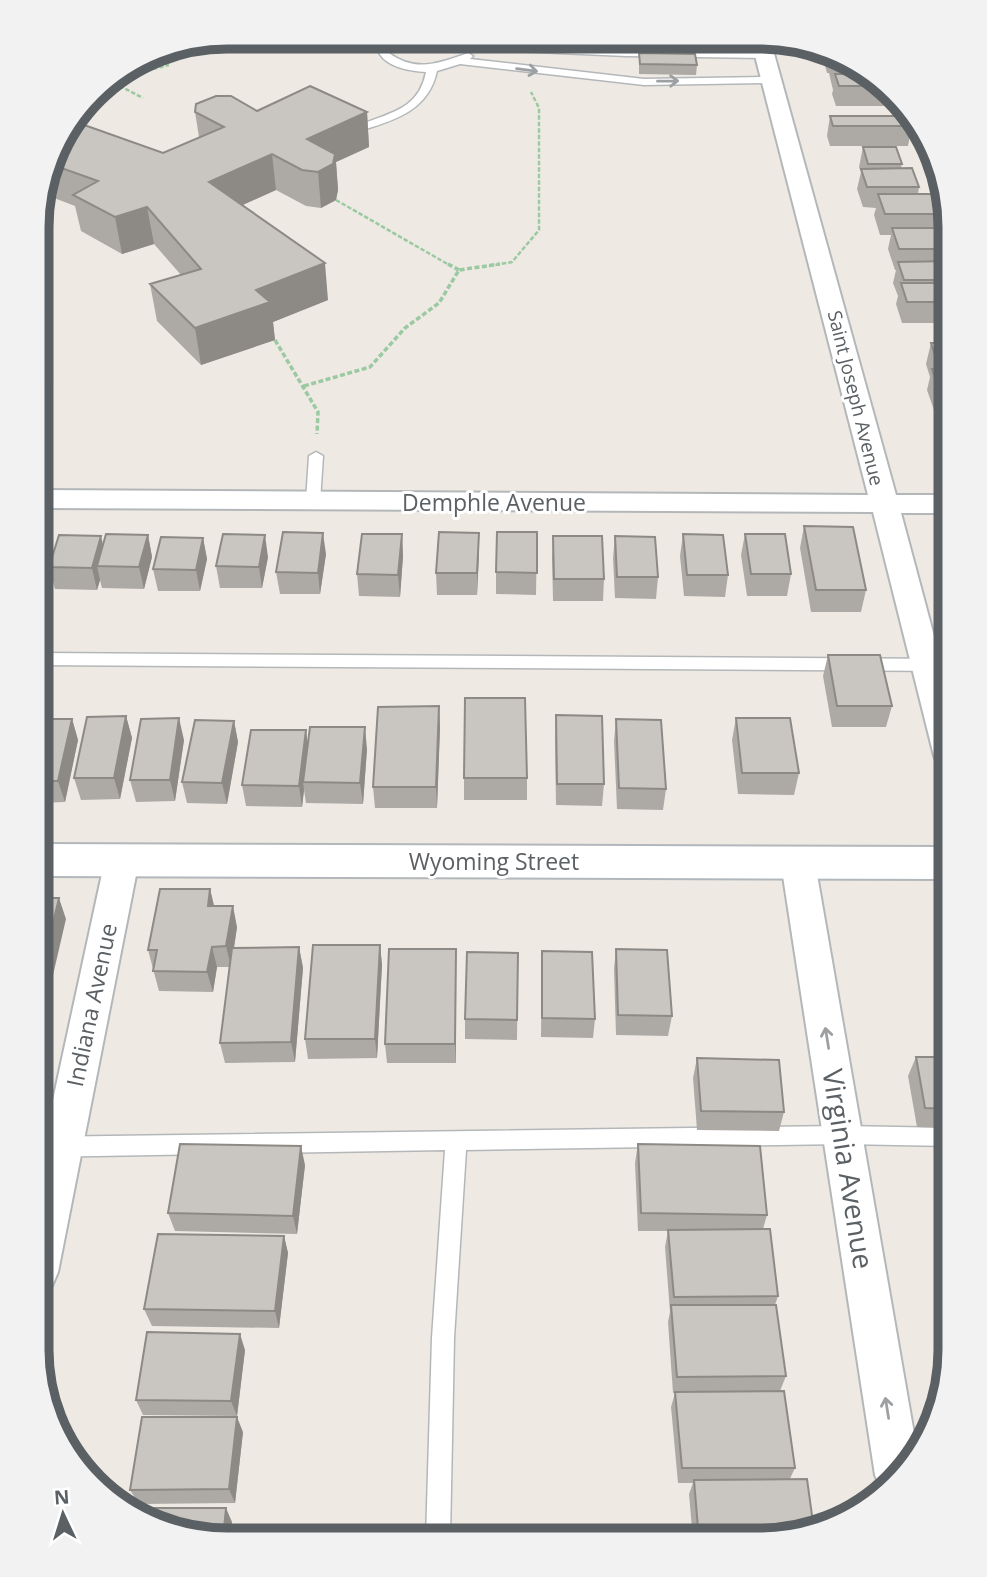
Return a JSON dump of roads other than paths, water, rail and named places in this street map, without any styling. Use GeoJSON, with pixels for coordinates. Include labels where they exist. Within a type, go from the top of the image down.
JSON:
{"type":"FeatureCollection","features":[{"type":"Feature","properties":{"kind":"street","name":"Saint Joseph Avenue"},"geometry":{"type":"LineString","coordinates":[[765,55],[884,504],[938,662]]}},
{"type":"Feature","properties":{"kind":"street","name":"Demphle Avenue"},"geometry":{"type":"LineString","coordinates":[[49,499],[938,504]]}},
{"type":"Feature","properties":{"kind":"street","name":"Wyoming Street"},"geometry":{"type":"LineString","coordinates":[[49,859],[938,863]]}},
{"type":"Feature","properties":{"kind":"street","name":"Indiana Avenue"},"geometry":{"type":"LineString","coordinates":[[50,1147],[122,860]]}},
{"type":"Feature","properties":{"kind":"street","name":"Virginia Avenue"},"geometry":{"type":"LineString","coordinates":[[798,863],[896,1464]]}},
{"type":"Feature","properties":{"kind":"lane"},"geometry":{"type":"LineString","coordinates":[[344,49],[384,54],[402,65],[432,68],[460,61],[468,56],[468,49]]}},
{"type":"Feature","properties":{"kind":"lane"},"geometry":{"type":"LineString","coordinates":[[382,49],[384,54]]}},
{"type":"Feature","properties":{"kind":"lane"},"geometry":{"type":"LineString","coordinates":[[562,49],[765,55]]}},
{"type":"Feature","properties":{"kind":"lane"},"geometry":{"type":"LineString","coordinates":[[600,78],[602,52]]}},
{"type":"Feature","properties":{"kind":"lane"},"geometry":{"type":"LineString","coordinates":[[460,61],[644,82],[765,55]]}},
{"type":"Feature","properties":{"kind":"lane"},"geometry":{"type":"LineString","coordinates":[[366,126],[420,102],[429,87],[432,68]]}},
{"type":"Feature","properties":{"kind":"lane"},"geometry":{"type":"LineString","coordinates":[[313,501],[316,456]]}},
{"type":"Feature","properties":{"kind":"lane"},"geometry":{"type":"LineString","coordinates":[[49,659],[938,665]]}},
{"type":"Feature","properties":{"kind":"lane"},"geometry":{"type":"LineString","coordinates":[[50,1147],[843,1135],[938,1137]]}},
{"type":"Feature","properties":{"kind":"lane"},"geometry":{"type":"LineString","coordinates":[[438,1528],[443,1338],[456,1141]]}}]}
